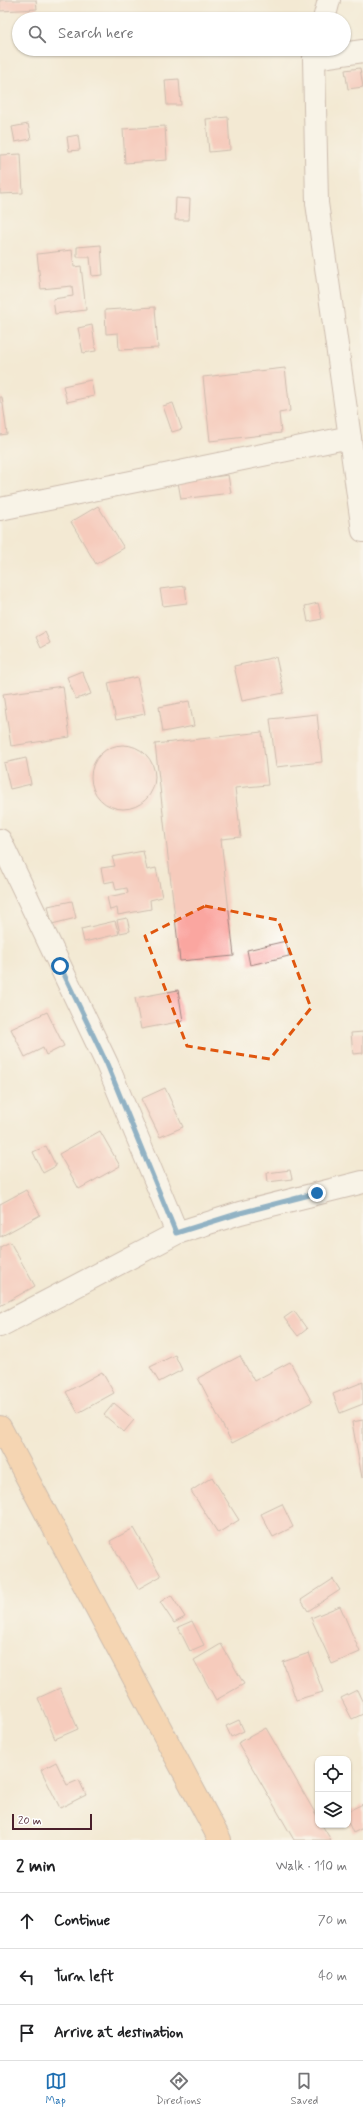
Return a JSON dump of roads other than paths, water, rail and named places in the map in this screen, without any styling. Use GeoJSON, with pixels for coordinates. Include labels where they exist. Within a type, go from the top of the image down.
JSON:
{"type":"FeatureCollection","features":[{"type":"Feature","properties":{"kind":"highway"},"geometry":{"type":"LineString","coordinates":[[0,1428],[220,1840]]}},
{"type":"Feature","properties":{"kind":"street"},"geometry":{"type":"LineString","coordinates":[[326,12],[329,0]]}},
{"type":"Feature","properties":{"kind":"street"},"geometry":{"type":"LineString","coordinates":[[351,52],[363,51]]}},
{"type":"Feature","properties":{"kind":"street"},"geometry":{"type":"LineString","coordinates":[[315,56],[317,204],[363,531]]}},
{"type":"Feature","properties":{"kind":"street"},"geometry":{"type":"LineString","coordinates":[[0,509],[350,437]]}},
{"type":"Feature","properties":{"kind":"street"},"geometry":{"type":"LineString","coordinates":[[0,840],[107,1064],[176,1233]]}},
{"type":"Feature","properties":{"kind":"street"},"geometry":{"type":"LineString","coordinates":[[0,1326],[176,1233],[240,1213],[363,1182]]}}]}
